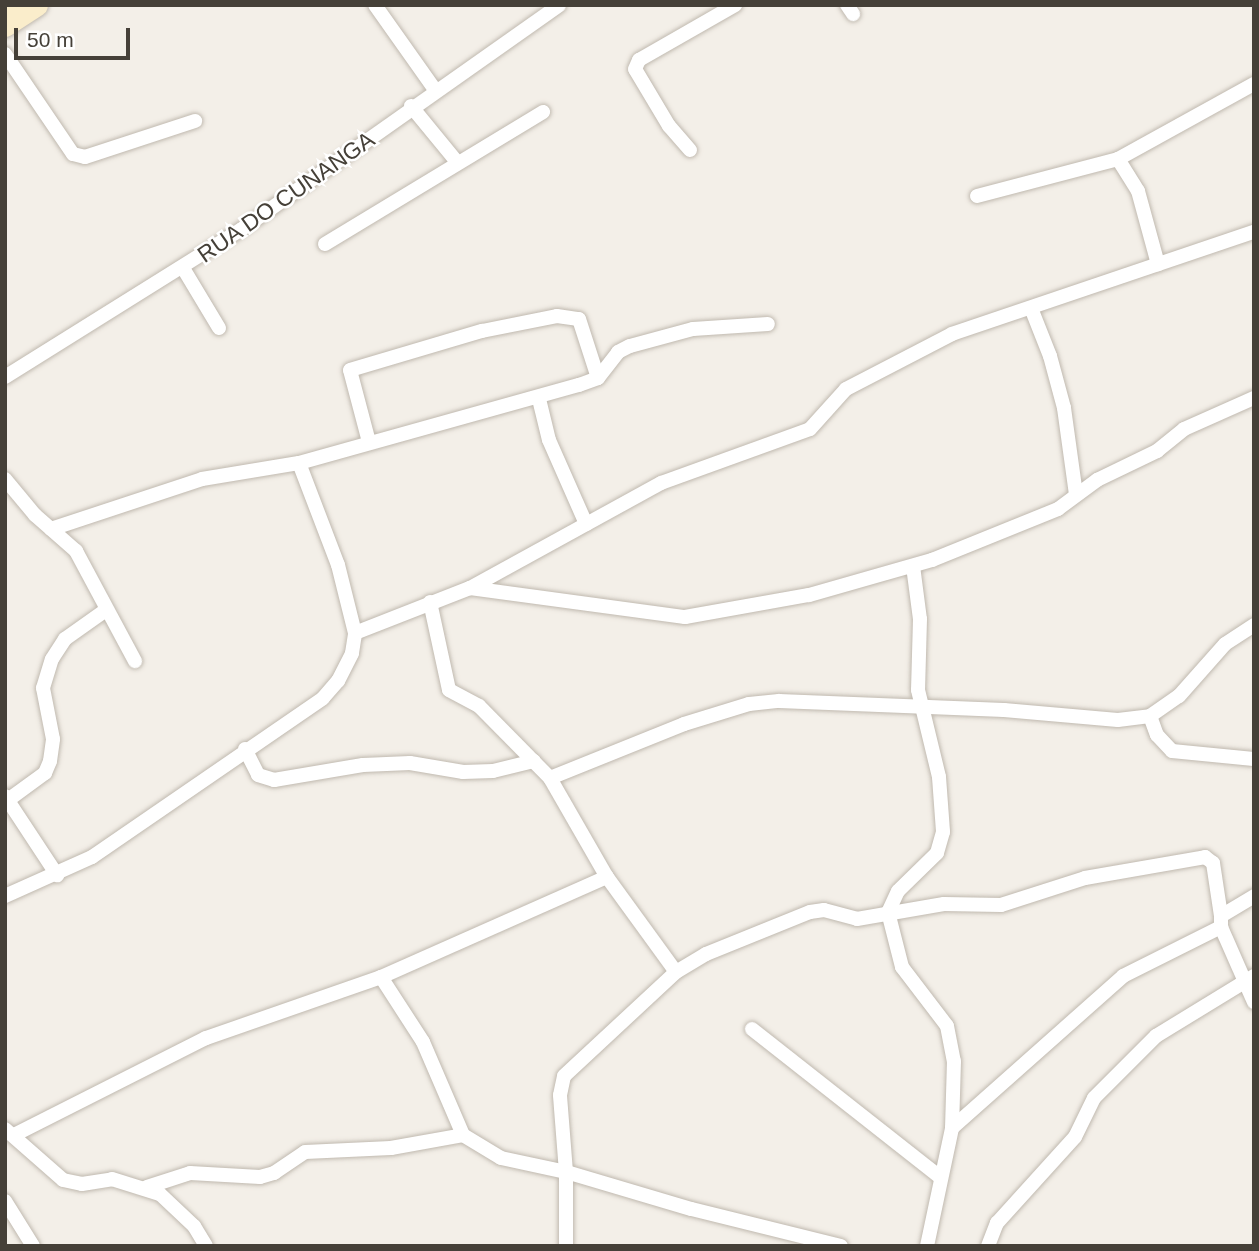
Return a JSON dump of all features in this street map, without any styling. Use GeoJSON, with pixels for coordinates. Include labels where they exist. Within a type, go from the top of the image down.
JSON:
{"type":"FeatureCollection","features":[{"type":"Feature","properties":{"kind":"main road"},"geometry":{"type":"LineString","coordinates":[[5,26],[37,5]]}},
{"type":"Feature","properties":{"kind":"street"},"geometry":{"type":"LineString","coordinates":[[375,5],[436,91]]}},
{"type":"Feature","properties":{"kind":"street","name":"RUA DO CUNANGA"},"geometry":{"type":"LineString","coordinates":[[5,377],[183,268],[333,168],[411,106],[559,5]]}},
{"type":"Feature","properties":{"kind":"street"},"geometry":{"type":"LineString","coordinates":[[690,150],[669,126],[635,69],[639,60],[735,5]]}},
{"type":"Feature","properties":{"kind":"street"},"geometry":{"type":"LineString","coordinates":[[5,54],[73,154],[85,157],[195,121]]}},
{"type":"Feature","properties":{"kind":"street"},"geometry":{"type":"LineString","coordinates":[[977,196],[1118,159],[1254,84]]}},
{"type":"Feature","properties":{"kind":"street"},"geometry":{"type":"LineString","coordinates":[[411,106],[457,162]]}},
{"type":"Feature","properties":{"kind":"street"},"geometry":{"type":"LineString","coordinates":[[325,244],[425,187],[457,162],[543,111]]}},
{"type":"Feature","properties":{"kind":"street"},"geometry":{"type":"LineString","coordinates":[[1118,159],[1138,191],[1158,264]]}},
{"type":"Feature","properties":{"kind":"street"},"geometry":{"type":"LineString","coordinates":[[355,633],[470,588],[586,524],[698,467],[801,433],[854,384],[952,334],[1254,232]]}},
{"type":"Feature","properties":{"kind":"street"},"geometry":{"type":"LineString","coordinates":[[183,268],[219,328]]}},
{"type":"Feature","properties":{"kind":"street"},"geometry":{"type":"LineString","coordinates":[[1031,308],[1050,356],[1065,408],[1076,494]]}},
{"type":"Feature","properties":{"kind":"street"},"geometry":{"type":"LineString","coordinates":[[369,442],[349,370],[482,331],[557,316],[579,318],[598,378]]}},
{"type":"Feature","properties":{"kind":"street"},"geometry":{"type":"LineString","coordinates":[[51,529],[202,479],[299,463],[369,442],[540,399],[598,378],[624,348],[693,329],[768,324]]}},
{"type":"Feature","properties":{"kind":"street"},"geometry":{"type":"LineString","coordinates":[[470,588],[685,617],[734,611],[913,566],[1058,509],[1076,494],[1157,451],[1205,418],[1254,398]]}},
{"type":"Feature","properties":{"kind":"street"},"geometry":{"type":"LineString","coordinates":[[540,399],[549,440],[586,524]]}},
{"type":"Feature","properties":{"kind":"street"},"geometry":{"type":"LineString","coordinates":[[5,897],[92,857],[331,690],[346,669],[355,633],[338,565],[299,463]]}},
{"type":"Feature","properties":{"kind":"street"},"geometry":{"type":"LineString","coordinates":[[5,479],[51,529],[76,551],[135,661]]}},
{"type":"Feature","properties":{"kind":"street"},"geometry":{"type":"LineString","coordinates":[[913,566],[920,601],[916,669],[939,777],[943,832],[937,853],[898,891],[888,912],[902,967],[947,1026],[954,1061],[952,1128],[927,1246]]}},
{"type":"Feature","properties":{"kind":"street"},"geometry":{"type":"LineString","coordinates":[[430,602],[449,690],[479,706],[550,778],[607,877],[676,972]]}},
{"type":"Feature","properties":{"kind":"street"},"geometry":{"type":"LineString","coordinates":[[57,875],[7,798],[45,773],[50,761],[53,739],[43,688],[52,659],[65,639],[106,610]]}},
{"type":"Feature","properties":{"kind":"street"},"geometry":{"type":"LineString","coordinates":[[550,778],[684,724],[749,704],[779,701],[1040,712],[1118,720],[1150,716],[1179,696],[1225,644],[1254,625]]}},
{"type":"Feature","properties":{"kind":"street"},"geometry":{"type":"LineString","coordinates":[[1150,716],[1157,735],[1172,751],[1254,759]]}},
{"type":"Feature","properties":{"kind":"street"},"geometry":{"type":"LineString","coordinates":[[245,749],[258,775],[274,780],[363,765],[410,763],[463,772],[493,771],[534,761]]}},
{"type":"Feature","properties":{"kind":"street"},"geometry":{"type":"LineString","coordinates":[[566,1246],[566,1172],[560,1095],[564,1076],[676,972],[706,954],[810,912],[824,910],[857,919],[944,904],[1001,905],[1085,878],[1205,857],[1213,863],[1221,922],[1248,979],[1254,1002]]}},
{"type":"Feature","properties":{"kind":"street"},"geometry":{"type":"LineString","coordinates":[[206,1246],[175,1207],[147,1187],[112,1179],[69,1182],[9,1132],[206,1038],[381,977],[607,877]]}},
{"type":"Feature","properties":{"kind":"street"},"geometry":{"type":"LineString","coordinates":[[952,1128],[1009,1082],[1087,1004],[1123,975],[1221,922],[1254,896]]}},
{"type":"Feature","properties":{"kind":"street"},"geometry":{"type":"LineString","coordinates":[[381,977],[423,1042],[463,1135],[501,1157],[566,1172],[691,1209],[841,1246]]}},
{"type":"Feature","properties":{"kind":"street"},"geometry":{"type":"LineString","coordinates":[[988,1246],[997,1223],[1075,1138],[1094,1098],[1156,1037],[1248,979]]}},
{"type":"Feature","properties":{"kind":"street"},"geometry":{"type":"LineString","coordinates":[[752,1029],[940,1177]]}},
{"type":"Feature","properties":{"kind":"street"},"geometry":{"type":"LineString","coordinates":[[147,1187],[190,1173],[260,1177],[274,1174],[305,1152],[391,1148],[463,1135]]}},
{"type":"Feature","properties":{"kind":"street"},"geometry":{"type":"LineString","coordinates":[[6,1203],[33,1246]]}}]}
